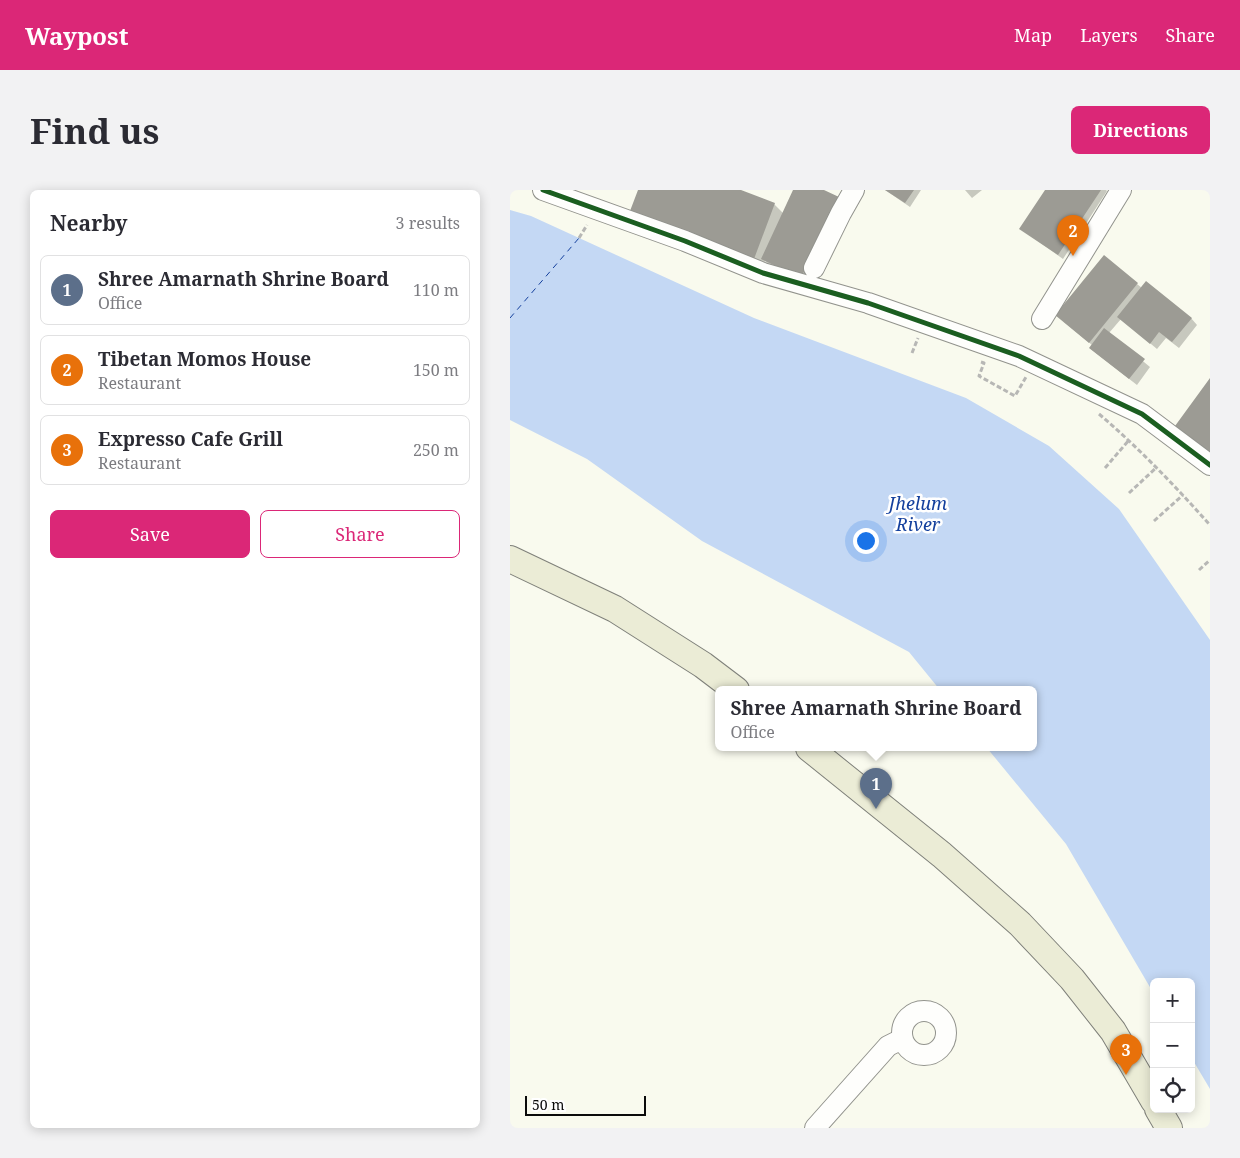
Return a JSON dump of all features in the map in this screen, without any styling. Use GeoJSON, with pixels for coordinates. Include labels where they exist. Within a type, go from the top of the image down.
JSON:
{"type":"FeatureCollection","features":[{"type":"Feature","properties":{"kind":"main road"},"geometry":{"type":"LineString","coordinates":[[510,559],[615,609],[704,665],[731,686]]}},
{"type":"Feature","properties":{"kind":"main road"},"geometry":{"type":"LineString","coordinates":[[813,751],[942,855],[1020,924],[1072,979],[1113,1031],[1150,1094]]}},
{"type":"Feature","properties":{"kind":"main road"},"geometry":{"type":"LineString","coordinates":[[1160,1113],[1169,1128]]}},
{"type":"Feature","properties":{"kind":"street"},"geometry":{"type":"LineString","coordinates":[[543,190],[685,241],[764,273],[868,303],[1019,356],[1142,414],[1210,465]]}},
{"type":"Feature","properties":{"kind":"street"},"geometry":{"type":"LineString","coordinates":[[814,268],[840,213],[854,190]]}},
{"type":"Feature","properties":{"kind":"street"},"geometry":{"type":"LineString","coordinates":[[1042,319],[1121,190]]}},
{"type":"Feature","properties":{"kind":"street"},"geometry":{"type":"LineString","coordinates":[[815,1128],[888,1046],[902,1039]]}},
{"type":"Feature","properties":{"kind":"path"},"geometry":{"type":"LineString","coordinates":[[912,353],[918,337],[927,340]]}},
{"type":"Feature","properties":{"kind":"path"},"geometry":{"type":"LineString","coordinates":[[976,360],[984,363],[979,376],[1015,396],[1033,363]]}},
{"type":"Feature","properties":{"kind":"path"},"geometry":{"type":"LineString","coordinates":[[1095,411],[1157,467],[1210,524]]}},
{"type":"Feature","properties":{"kind":"path"},"geometry":{"type":"LineString","coordinates":[[1105,468],[1129,440]]}},
{"type":"Feature","properties":{"kind":"path"},"geometry":{"type":"LineString","coordinates":[[1129,493],[1157,467]]}},
{"type":"Feature","properties":{"kind":"path"},"geometry":{"type":"LineString","coordinates":[[1154,522],[1183,495]]}},
{"type":"Feature","properties":{"kind":"path"},"geometry":{"type":"LineString","coordinates":[[1199,570],[1210,560]]}},
{"type":"Feature","properties":{"kind":"water","name":"Jhelum River"},"geometry":{"type":"Polygon","coordinates":[[[510,210],[531,216],[754,318],[966,398],[1049,446],[1119,509],[1210,640],[1210,1089],[1195,1064],[1195,978],[1150,978],[1150,987],[1066,844],[989,751],[1037,751],[1037,686],[937,686],[909,652],[702,541],[587,459],[510,420],[510,210]]]}},
{"type":"Feature","properties":{"kind":"building"},"geometry":{"type":"Polygon","coordinates":[[[638,190],[741,190],[775,203],[754,259],[630,211],[638,190]]]}},
{"type":"Feature","properties":{"kind":"building"},"geometry":{"type":"Polygon","coordinates":[[[793,190],[824,190],[839,197],[801,278],[761,259],[793,190]]]}},
{"type":"Feature","properties":{"kind":"building"},"geometry":{"type":"Polygon","coordinates":[[[885,190],[914,190],[905,203],[885,190]]]}},
{"type":"Feature","properties":{"kind":"building"},"geometry":{"type":"Polygon","coordinates":[[[1045,190],[1101,190],[1058,255],[1019,229],[1045,190]]]}},
{"type":"Feature","properties":{"kind":"building"},"geometry":{"type":"Polygon","coordinates":[[[1104,255],[1138,283],[1089,343],[1055,315],[1104,255]]]}},
{"type":"Feature","properties":{"kind":"building"},"geometry":{"type":"Polygon","coordinates":[[[1146,281],[1192,318],[1172,342],[1159,332],[1150,344],[1117,317],[1146,281]]]}},
{"type":"Feature","properties":{"kind":"building"},"geometry":{"type":"Polygon","coordinates":[[[1104,328],[1145,359],[1129,379],[1089,348],[1104,328]]]}},
{"type":"Feature","properties":{"kind":"building"},"geometry":{"type":"Polygon","coordinates":[[[1210,378],[1210,453],[1175,426],[1210,378]]]}},
{"type":"Feature","properties":{"kind":"ferry route"},"geometry":{"type":"LineString","coordinates":[[510,318],[579,238]]}},
{"type":"Feature","properties":{"kind":"cycle path"},"geometry":{"type":"LineString","coordinates":[[543,190],[685,241],[763,273],[868,303],[1019,356],[1142,414],[1210,465]]}},
{"type":"Feature","properties":{"kind":"place","name":"Tibetan Momos House"},"geometry":{"type":"Point","coordinates":[1073,256]}},
{"type":"Feature","properties":{"kind":"place","name":"Shree Amarnath Shrine Board"},"geometry":{"type":"Point","coordinates":[876,809]}},
{"type":"Feature","properties":{"kind":"place","name":"Expresso Cafe Grill"},"geometry":{"type":"Point","coordinates":[1126,1075]}}]}
